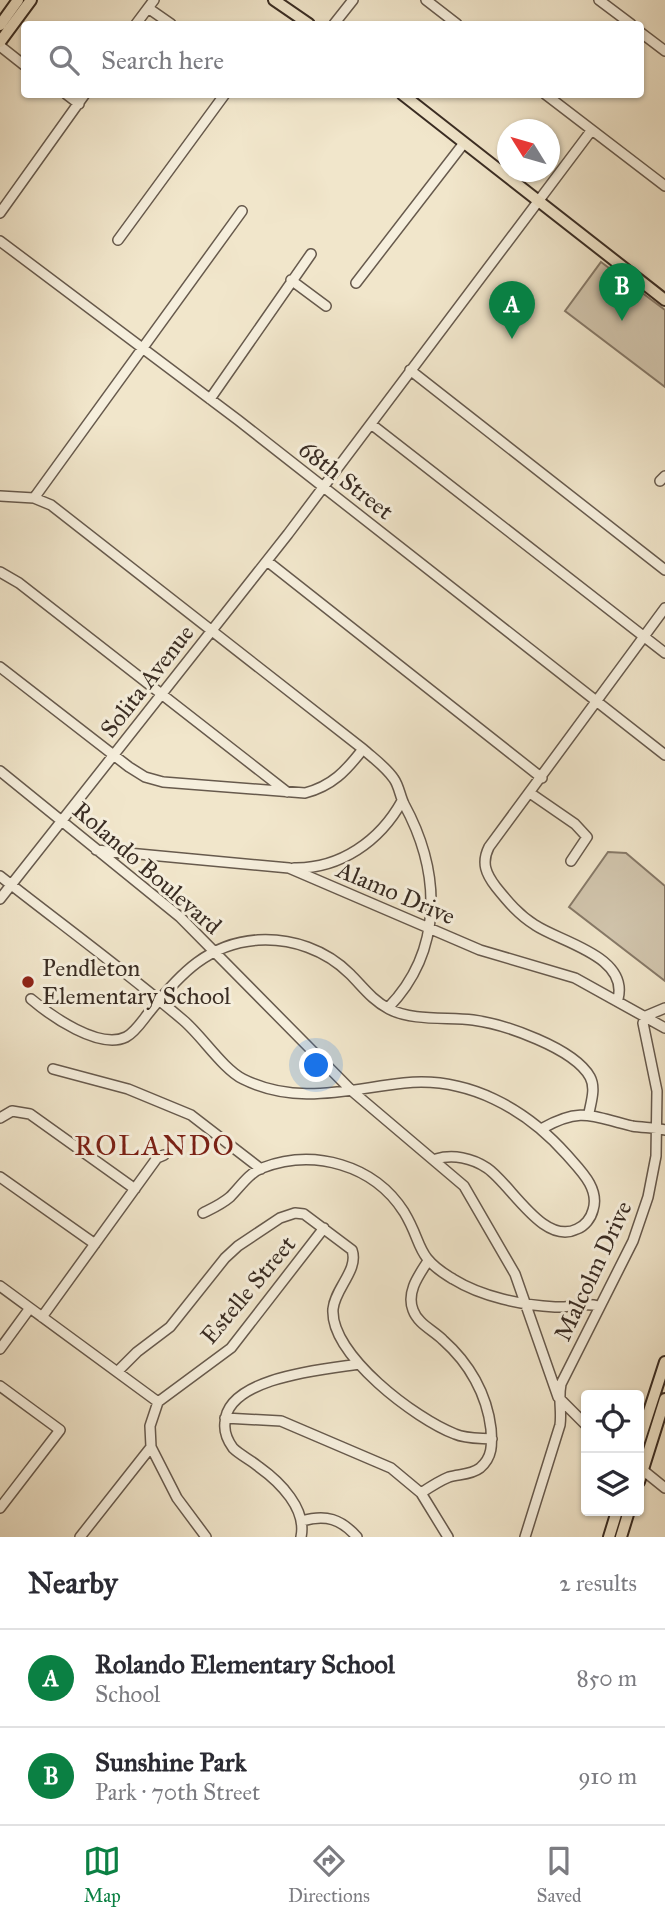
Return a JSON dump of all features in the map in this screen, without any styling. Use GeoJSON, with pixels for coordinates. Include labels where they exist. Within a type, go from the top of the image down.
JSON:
{"type":"FeatureCollection","features":[{"type":"Feature","properties":{"kind":"main road"},"geometry":{"type":"LineString","coordinates":[[0,25],[19,0]]}},
{"type":"Feature","properties":{"kind":"main road"},"geometry":{"type":"LineString","coordinates":[[0,44],[31,0]]}},
{"type":"Feature","properties":{"kind":"main road"},"geometry":{"type":"LineString","coordinates":[[274,0],[305,21]]}},
{"type":"Feature","properties":{"kind":"main road"},"geometry":{"type":"LineString","coordinates":[[407,98],[665,300]]}},
{"type":"Feature","properties":{"kind":"main road"},"geometry":{"type":"LineString","coordinates":[[644,1427],[665,1363]]}},
{"type":"Feature","properties":{"kind":"main road"},"geometry":{"type":"LineString","coordinates":[[644,1459],[665,1399]]}},
{"type":"Feature","properties":{"kind":"main road"},"geometry":{"type":"LineString","coordinates":[[609,1537],[615,1516]]}},
{"type":"Feature","properties":{"kind":"main road"},"geometry":{"type":"LineString","coordinates":[[621,1537],[627,1516]]}},
{"type":"Feature","properties":{"kind":"street"},"geometry":{"type":"LineString","coordinates":[[336,21],[353,0]]}},
{"type":"Feature","properties":{"kind":"street"},"geometry":{"type":"LineString","coordinates":[[426,0],[453,21]]}},
{"type":"Feature","properties":{"kind":"street"},"geometry":{"type":"LineString","coordinates":[[599,0],[627,21]]}},
{"type":"Feature","properties":{"kind":"street"},"geometry":{"type":"LineString","coordinates":[[138,21],[151,4],[168,21]]}},
{"type":"Feature","properties":{"kind":"street"},"geometry":{"type":"LineString","coordinates":[[644,35],[665,51]]}},
{"type":"Feature","properties":{"kind":"street"},"geometry":{"type":"LineString","coordinates":[[0,44],[21,62]]}},
{"type":"Feature","properties":{"kind":"street"},"geometry":{"type":"LineString","coordinates":[[71,98],[79,104]]}},
{"type":"Feature","properties":{"kind":"street"},"geometry":{"type":"LineString","coordinates":[[0,212],[83,98]]}},
{"type":"Feature","properties":{"kind":"street"},"geometry":{"type":"LineString","coordinates":[[118,240],[222,98]]}},
{"type":"Feature","properties":{"kind":"street"},"geometry":{"type":"LineString","coordinates":[[550,98],[665,186]]}},
{"type":"Feature","properties":{"kind":"street","name":"Solita Avenue"},"geometry":{"type":"LineString","coordinates":[[0,899],[324,488],[591,131]]}},
{"type":"Feature","properties":{"kind":"street"},"geometry":{"type":"LineString","coordinates":[[356,284],[464,144]]}},
{"type":"Feature","properties":{"kind":"street"},"geometry":{"type":"LineString","coordinates":[[34,498],[242,211]]}},
{"type":"Feature","properties":{"kind":"street","name":"68th Street"},"geometry":{"type":"LineString","coordinates":[[0,241],[142,346],[665,755]]}},
{"type":"Feature","properties":{"kind":"street"},"geometry":{"type":"LineString","coordinates":[[210,399],[311,254]]}},
{"type":"Feature","properties":{"kind":"street"},"geometry":{"type":"LineString","coordinates":[[291,280],[326,306]]}},
{"type":"Feature","properties":{"kind":"street"},"geometry":{"type":"LineString","coordinates":[[410,370],[665,570]]}},
{"type":"Feature","properties":{"kind":"street"},"geometry":{"type":"LineString","coordinates":[[371,424],[665,653]]}},
{"type":"Feature","properties":{"kind":"street"},"geometry":{"type":"LineString","coordinates":[[0,496],[34,498],[51,505],[363,749],[395,781],[427,860],[432,896],[431,929],[417,970],[388,1008]]}},
{"type":"Feature","properties":{"kind":"street"},"geometry":{"type":"LineString","coordinates":[[267,561],[542,778]]}},
{"type":"Feature","properties":{"kind":"street"},"geometry":{"type":"LineString","coordinates":[[0,572],[19,583],[288,793]]}},
{"type":"Feature","properties":{"kind":"street"},"geometry":{"type":"LineString","coordinates":[[618,999],[618,980],[602,962],[586,949],[538,928],[520,914],[487,875],[485,864],[489,847],[665,608]]}},
{"type":"Feature","properties":{"kind":"street"},"geometry":{"type":"LineString","coordinates":[[0,667],[113,756],[145,777],[163,782],[288,793],[321,789],[342,775],[363,749]]}},
{"type":"Feature","properties":{"kind":"street","name":"Rolando Boulevard"},"geometry":{"type":"LineString","coordinates":[[0,771],[180,917],[352,1091],[436,1159],[464,1186],[499,1244],[526,1303],[558,1397],[581,1420]]}},
{"type":"Feature","properties":{"kind":"street"},"geometry":{"type":"LineString","coordinates":[[530,793],[575,824],[587,837],[572,861]]}},
{"type":"Feature","properties":{"kind":"street"},"geometry":{"type":"LineString","coordinates":[[289,868],[327,863],[356,851],[380,832],[402,801]]}},
{"type":"Feature","properties":{"kind":"street","name":"Alamo Drive"},"geometry":{"type":"LineString","coordinates":[[96,850],[289,868],[480,950],[575,978],[618,999],[665,1028]]}},
{"type":"Feature","properties":{"kind":"street"},"geometry":{"type":"LineString","coordinates":[[0,876],[183,1020],[242,1079],[299,1095],[352,1091],[409,1082],[455,1087],[493,1098],[543,1128],[581,1171],[594,1193],[592,1214],[586,1223],[574,1231],[550,1230],[484,1166],[456,1156],[436,1159]]}},
{"type":"Feature","properties":{"kind":"street"},"geometry":{"type":"LineString","coordinates":[[31,999],[62,1022],[113,1040],[131,1034],[182,973],[213,951],[259,940],[302,945],[337,963],[367,995],[397,1012],[473,1020],[532,1036],[567,1056],[590,1076],[594,1088],[589,1113]]}},
{"type":"Feature","properties":{"kind":"street"},"geometry":{"type":"LineString","coordinates":[[646,1016],[665,1008]]}},
{"type":"Feature","properties":{"kind":"street","name":"Malcolm Drive"},"geometry":{"type":"LineString","coordinates":[[525,1537],[560,1425],[562,1410],[558,1397],[561,1384],[639,1225],[656,1157],[661,1129],[656,1081],[643,1030],[646,1016]]}},
{"type":"Feature","properties":{"kind":"street"},"geometry":{"type":"LineString","coordinates":[[53,1069],[128,1089],[191,1115],[261,1169]]}},
{"type":"Feature","properties":{"kind":"street"},"geometry":{"type":"LineString","coordinates":[[0,1118],[12,1111],[30,1114],[135,1189]]}},
{"type":"Feature","properties":{"kind":"street"},"geometry":{"type":"LineString","coordinates":[[543,1128],[576,1114],[589,1113],[637,1127],[661,1129]]}},
{"type":"Feature","properties":{"kind":"street"},"geometry":{"type":"LineString","coordinates":[[42,1317],[157,1158],[164,1155]]}},
{"type":"Feature","properties":{"kind":"street"},"geometry":{"type":"LineString","coordinates":[[203,1213],[229,1198],[261,1169],[297,1160],[316,1160],[362,1173],[378,1184],[399,1205],[413,1231],[419,1250],[428,1261],[464,1285],[526,1303],[598,1306]]}},
{"type":"Feature","properties":{"kind":"street"},"geometry":{"type":"LineString","coordinates":[[0,1177],[95,1244]]}},
{"type":"Feature","properties":{"kind":"street"},"geometry":{"type":"LineString","coordinates":[[118,1371],[137,1352],[170,1328],[225,1258],[238,1246],[289,1214],[304,1214],[349,1245],[354,1254],[355,1260],[335,1297],[334,1320],[342,1340],[359,1364],[413,1409],[452,1433],[492,1439]]}},
{"type":"Feature","properties":{"kind":"street","name":"Estelle Street"},"geometry":{"type":"LineString","coordinates":[[158,1402],[231,1348],[324,1228]]}},
{"type":"Feature","properties":{"kind":"street"},"geometry":{"type":"LineString","coordinates":[[421,1493],[451,1477],[480,1468],[492,1451],[485,1404],[465,1363],[423,1324],[412,1308],[412,1289],[428,1261]]}},
{"type":"Feature","properties":{"kind":"street"},"geometry":{"type":"LineString","coordinates":[[0,1286],[158,1402],[151,1420],[151,1447],[177,1498],[206,1537]]}},
{"type":"Feature","properties":{"kind":"street"},"geometry":{"type":"LineString","coordinates":[[0,1349],[30,1308]]}},
{"type":"Feature","properties":{"kind":"street"},"geometry":{"type":"LineString","coordinates":[[301,1537],[302,1521],[295,1506],[276,1482],[234,1449],[224,1427],[225,1418],[233,1402],[275,1380],[302,1372],[359,1364]]}},
{"type":"Feature","properties":{"kind":"street"},"geometry":{"type":"LineString","coordinates":[[0,1386],[60,1430],[0,1508]]}},
{"type":"Feature","properties":{"kind":"street"},"geometry":{"type":"LineString","coordinates":[[225,1418],[281,1421],[391,1468],[421,1493],[448,1537]]}},
{"type":"Feature","properties":{"kind":"street"},"geometry":{"type":"LineString","coordinates":[[80,1537],[151,1447]]}},
{"type":"Feature","properties":{"kind":"street"},"geometry":{"type":"LineString","coordinates":[[644,1470],[665,1488]]}},
{"type":"Feature","properties":{"kind":"street"},"geometry":{"type":"LineString","coordinates":[[302,1521],[323,1517],[341,1521],[357,1537]]}},
{"type":"Feature","properties":{"kind":"street"},"geometry":{"type":"LineString","coordinates":[[438,1521],[442,1537]]}},
{"type":"Feature","properties":{"kind":"shaded area"},"geometry":{"type":"Polygon","coordinates":[[[601,262],[665,310],[665,387],[565,311],[601,262]]]}},
{"type":"Feature","properties":{"kind":"shaded area"},"geometry":{"type":"Polygon","coordinates":[[[608,852],[626,853],[665,886],[665,981],[569,907],[608,852]]]}},
{"type":"Feature","properties":{"kind":"place","name":"Sunshine Park"},"geometry":{"type":"Point","coordinates":[622,321]}},
{"type":"Feature","properties":{"kind":"place","name":"Rolando Elementary School"},"geometry":{"type":"Point","coordinates":[512,339]}},
{"type":"Feature","properties":{"kind":"place","name":"Pendleton Elementary School"},"geometry":{"type":"Point","coordinates":[28,982]}},
{"type":"Feature","properties":{"kind":"district","name":"ROLANDO"},"geometry":{"type":"Point","coordinates":[155,1145]}}]}
